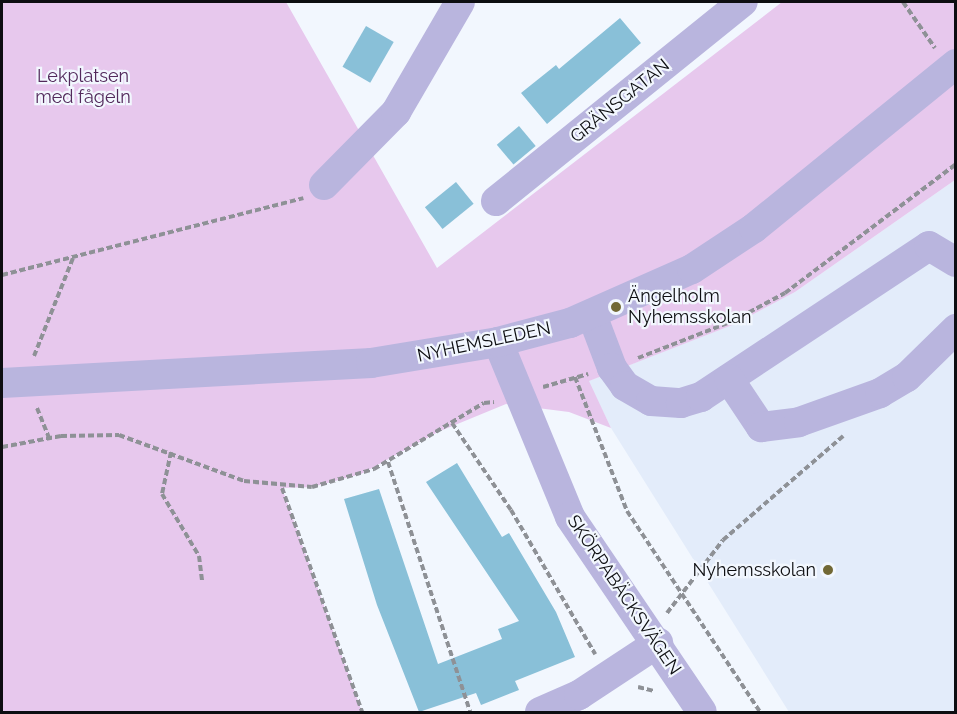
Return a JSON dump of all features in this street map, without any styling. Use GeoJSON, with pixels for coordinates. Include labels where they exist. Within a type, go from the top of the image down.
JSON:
{"type":"FeatureCollection","features":[{"type":"Feature","properties":{"kind":"street"},"geometry":{"type":"LineString","coordinates":[[324,185],[396,112],[460,2]]}},
{"type":"Feature","properties":{"kind":"street","name":"GRÄNSGATAN"},"geometry":{"type":"LineString","coordinates":[[496,201],[743,2]]}},
{"type":"Feature","properties":{"kind":"street","name":"NYHEMSLEDEN"},"geometry":{"type":"LineString","coordinates":[[2,383],[371,363],[498,342],[592,315],[692,269],[754,228],[949,61]]}},
{"type":"Feature","properties":{"kind":"street"},"geometry":{"type":"LineString","coordinates":[[592,315],[612,368],[637,395],[681,403],[729,379],[928,246],[956,262]]}},
{"type":"Feature","properties":{"kind":"street"},"geometry":{"type":"LineString","coordinates":[[729,379],[761,427],[799,422],[880,393],[907,377],[956,329]]}},
{"type":"Feature","properties":{"kind":"street","name":"SKÖRPABÄCKSVÄGEN"},"geometry":{"type":"LineString","coordinates":[[498,342],[570,518],[655,638],[702,712]]}},
{"type":"Feature","properties":{"kind":"street"},"geometry":{"type":"LineString","coordinates":[[540,712],[605,679],[655,638]]}},
{"type":"Feature","properties":{"kind":"path"},"geometry":{"type":"LineString","coordinates":[[903,2],[949,61]]}},
{"type":"Feature","properties":{"kind":"path"},"geometry":{"type":"LineString","coordinates":[[2,275],[278,208],[324,185]]}},
{"type":"Feature","properties":{"kind":"path"},"geometry":{"type":"LineString","coordinates":[[49,438],[35,403],[34,351],[73,258]]}},
{"type":"Feature","properties":{"kind":"path"},"geometry":{"type":"LineString","coordinates":[[575,377],[612,483],[760,712]]}},
{"type":"Feature","properties":{"kind":"path"},"geometry":{"type":"LineString","coordinates":[[452,423],[586,632],[605,679],[654,692],[659,699]]}},
{"type":"Feature","properties":{"kind":"path"},"geometry":{"type":"LineString","coordinates":[[655,638],[683,593],[723,540],[852,426]]}},
{"type":"Feature","properties":{"kind":"path"},"geometry":{"type":"LineString","coordinates":[[171,452],[162,494],[199,556],[202,580]]}},
{"type":"Feature","properties":{"kind":"path"},"geometry":{"type":"LineString","coordinates":[[388,462],[439,632],[470,712]]}},
{"type":"Feature","properties":{"kind":"path"},"geometry":{"type":"LineString","coordinates":[[282,488],[362,712]]}},
{"type":"Feature","properties":{"kind":"shaded area","name":"Nyhemsskolan"},"geometry":{"type":"Polygon","coordinates":[[[955,180],[955,712],[789,712],[611,428],[588,381],[735,324],[795,292],[955,180]]]}},
{"type":"Feature","properties":{"kind":"green space","name":"Lekplatsen med fågeln"},"geometry":{"type":"Polygon","coordinates":[[[2,2],[286,2],[437,268],[782,2],[955,2],[955,180],[795,292],[735,324],[589,381],[611,428],[569,412],[506,404],[438,432],[361,474],[312,487],[282,488],[362,712],[2,712],[2,2]]]}},
{"type":"Feature","properties":{"kind":"building"},"geometry":{"type":"Polygon","coordinates":[[[620,18],[641,43],[547,124],[521,93],[556,65],[559,69],[620,18]]]}},
{"type":"Feature","properties":{"kind":"building"},"geometry":{"type":"Polygon","coordinates":[[[366,26],[394,42],[370,83],[342,67],[366,26]]]}},
{"type":"Feature","properties":{"kind":"building"},"geometry":{"type":"Polygon","coordinates":[[[519,126],[536,146],[513,165],[497,145],[519,126]]]}},
{"type":"Feature","properties":{"kind":"building"},"geometry":{"type":"Polygon","coordinates":[[[456,182],[474,204],[443,229],[425,207],[456,182]]]}},
{"type":"Feature","properties":{"kind":"building"},"geometry":{"type":"Polygon","coordinates":[[[457,463],[502,537],[509,533],[556,612],[575,657],[515,681],[519,690],[481,705],[476,693],[419,712],[377,605],[344,499],[379,489],[438,664],[502,639],[498,629],[519,621],[426,482],[457,463]]]}},
{"type":"Feature","properties":{"kind":"place","name":"Ängelholm Nyhemsskolan"},"geometry":{"type":"Point","coordinates":[616,307]}},
{"type":"Feature","properties":{"kind":"place","name":"Nyhemsskolan"},"geometry":{"type":"Point","coordinates":[828,570]}}]}
